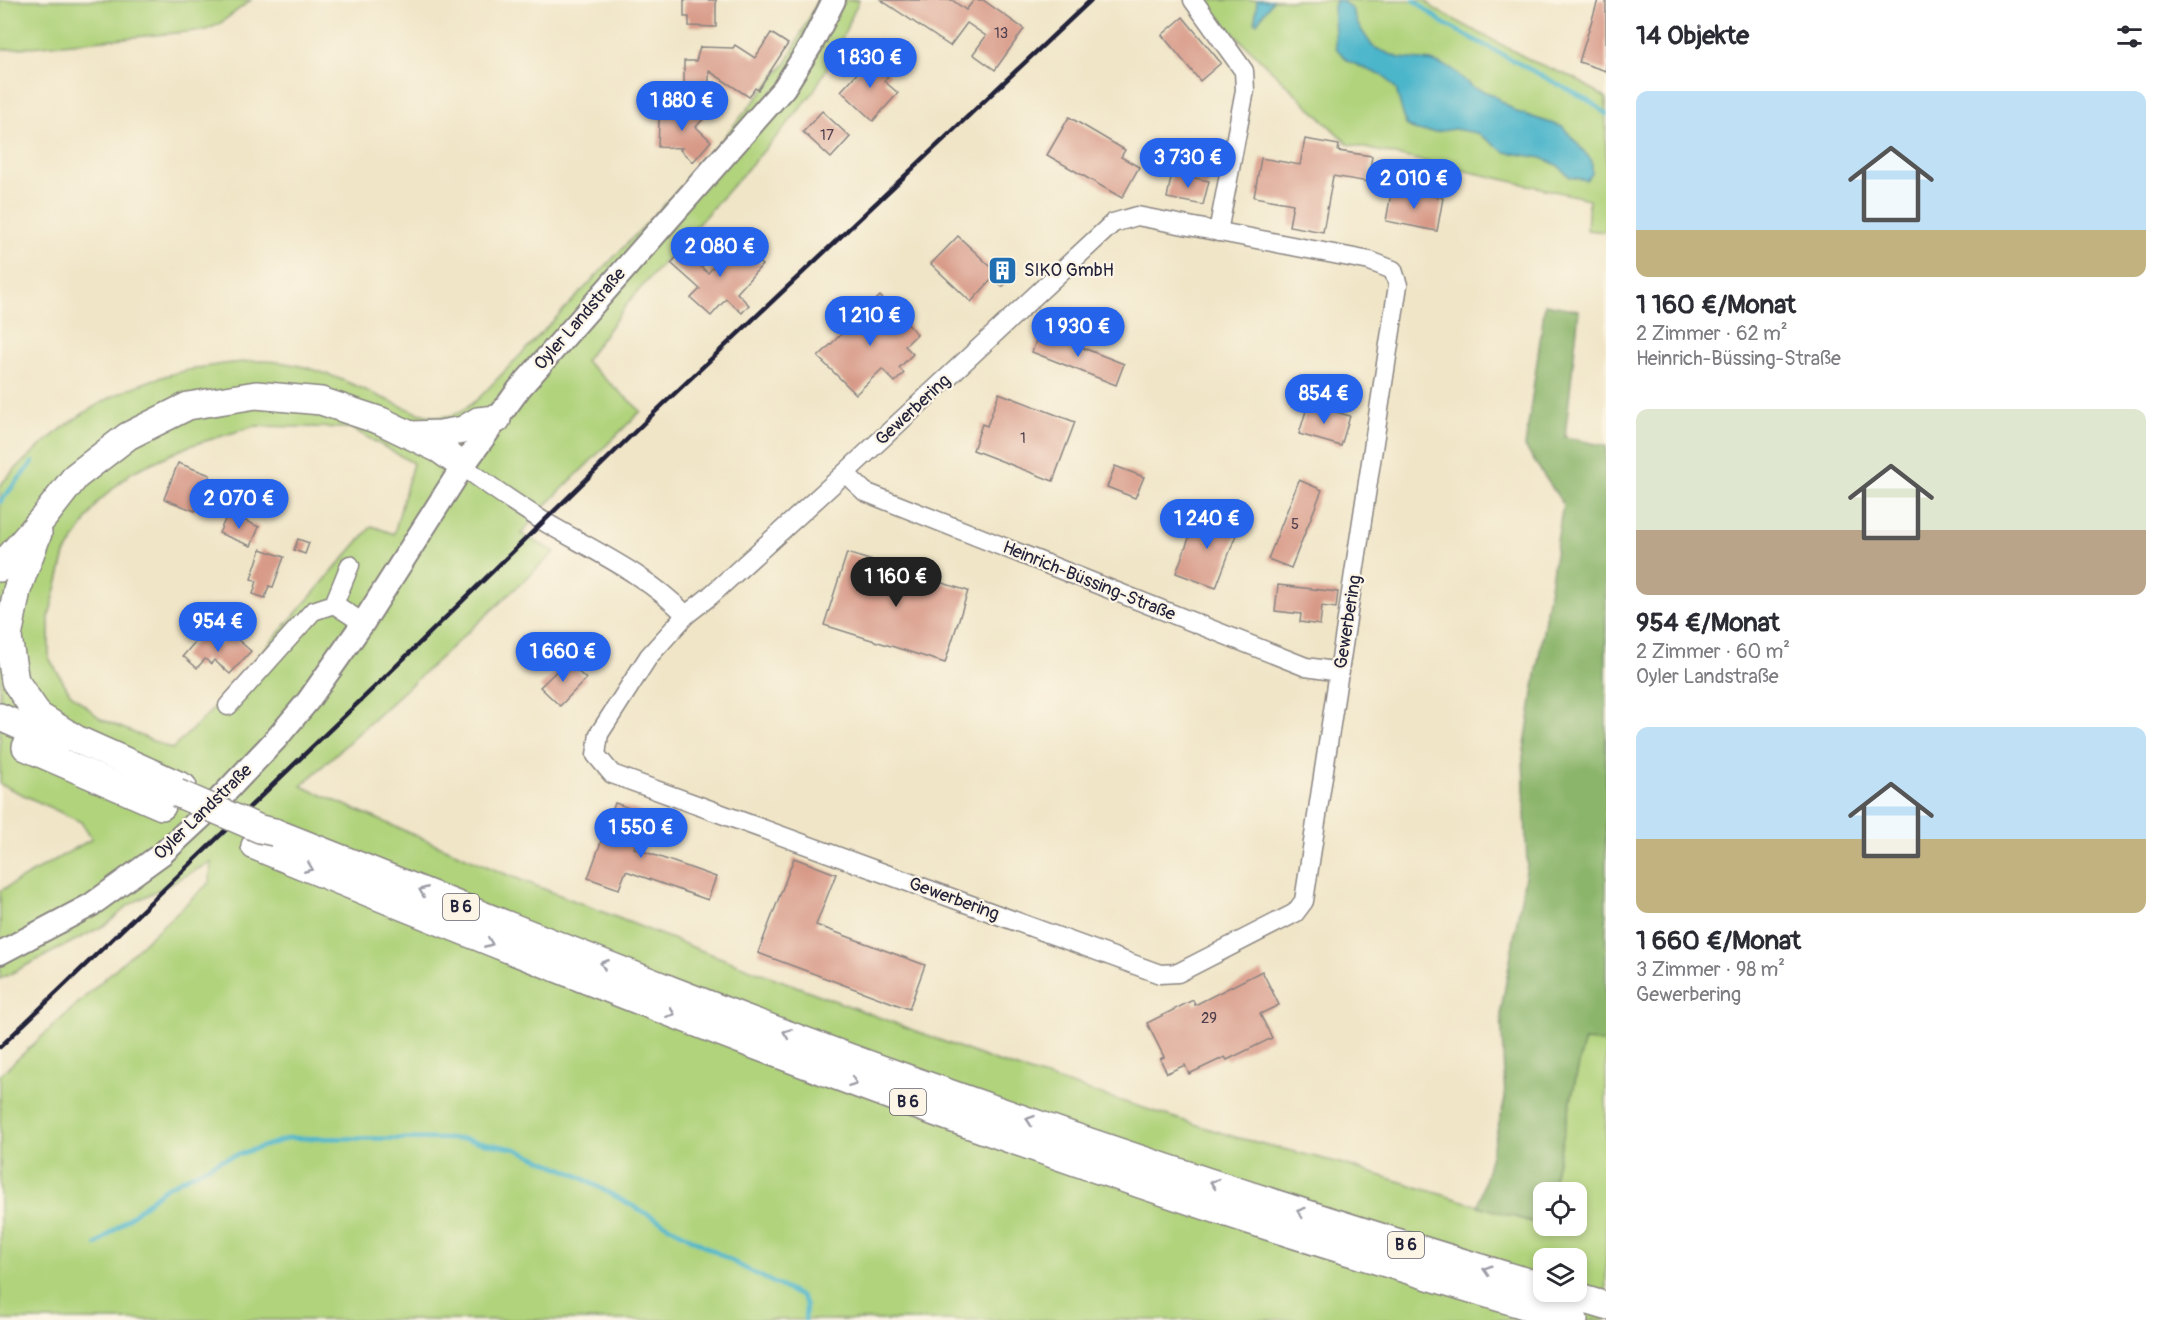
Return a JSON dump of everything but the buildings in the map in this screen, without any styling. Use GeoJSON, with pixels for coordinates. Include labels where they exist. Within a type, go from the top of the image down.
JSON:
{"type":"FeatureCollection","features":[{"type":"Feature","properties":{"kind":"highway"},"geometry":{"type":"LineString","coordinates":[[0,568],[44,518],[76,476],[128,436],[188,406],[256,395],[321,401],[381,421],[440,449],[463,466]]}},
{"type":"Feature","properties":{"kind":"highway"},"geometry":{"type":"LineString","coordinates":[[411,435],[463,430],[478,421],[497,419]]}},
{"type":"Feature","properties":{"kind":"highway"},"geometry":{"type":"LineString","coordinates":[[44,518],[17,590],[8,637],[15,681],[39,716],[174,795]]}},
{"type":"Feature","properties":{"kind":"highway","name":"B 6"},"geometry":{"type":"LineString","coordinates":[[0,717],[174,795]]}},
{"type":"Feature","properties":{"kind":"highway","name":"B 6"},"geometry":{"type":"LineString","coordinates":[[0,735],[174,795],[260,829],[264,839],[505,949],[907,1101],[1262,1224],[1574,1320]]}},
{"type":"Feature","properties":{"kind":"highway","name":"B 6"},"geometry":{"type":"LineString","coordinates":[[264,839],[905,1077],[1270,1202],[1533,1284]]}},
{"type":"Feature","properties":{"kind":"highway"},"geometry":{"type":"LineString","coordinates":[[1587,1300],[1606,1306]]}},
{"type":"Feature","properties":{"kind":"main road","name":"Oyler Landstraße"},"geometry":{"type":"LineString","coordinates":[[0,953],[91,905],[164,853],[220,799],[276,739],[308,701],[363,623],[463,466],[519,389],[784,88],[811,45],[834,0]]}},
{"type":"Feature","properties":{"kind":"street"},"geometry":{"type":"LineString","coordinates":[[1193,0],[1244,71],[1245,90],[1218,232]]}},
{"type":"Feature","properties":{"kind":"street","name":"Gewerbering"},"geometry":{"type":"LineString","coordinates":[[1137,216],[1218,232],[1370,261],[1393,270],[1398,285],[1304,901],[1295,913],[1178,973],[1160,974],[612,774],[597,755],[599,734],[649,656],[686,615],[710,596],[845,473],[1113,223],[1137,216]]}},
{"type":"Feature","properties":{"kind":"street"},"geometry":{"type":"LineString","coordinates":[[463,466],[519,505],[593,548],[668,596],[686,615]]}},
{"type":"Feature","properties":{"kind":"street","name":"Heinrich-Büssing-Straße"},"geometry":{"type":"LineString","coordinates":[[845,473],[865,492],[1306,667],[1340,672]]}},
{"type":"Feature","properties":{"kind":"street"},"geometry":{"type":"LineString","coordinates":[[228,706],[313,611],[334,604],[350,565]]}},
{"type":"Feature","properties":{"kind":"street"},"geometry":{"type":"LineString","coordinates":[[334,604],[363,623]]}},
{"type":"Feature","properties":{"kind":"green space"},"geometry":{"type":"Polygon","coordinates":[[[0,0],[251,0],[219,24],[206,30],[0,50],[0,0]]]}},
{"type":"Feature","properties":{"kind":"green space"},"geometry":{"type":"Polygon","coordinates":[[[818,0],[859,0],[836,52],[812,94],[630,300],[585,361],[641,411],[544,507],[521,534],[555,552],[301,786],[498,871],[998,1062],[1235,1137],[1336,1162],[1533,1223],[1533,1236],[1587,1236],[1587,1182],[1553,1182],[1584,1040],[1606,1043],[1606,1320],[0,1320],[0,1075],[210,882],[211,862],[129,905],[107,924],[0,979],[0,891],[92,839],[81,822],[0,784],[0,485],[47,440],[98,405],[153,380],[217,365],[259,361],[298,365],[335,377],[423,414],[440,417],[461,411],[479,398],[690,178],[787,62],[818,0]],[[255,426],[189,446],[132,472],[98,502],[65,554],[49,616],[49,658],[70,693],[101,719],[172,749],[209,713],[372,526],[394,534],[413,463],[351,428],[255,426]]]}},
{"type":"Feature","properties":{"kind":"green space"},"geometry":{"type":"Polygon","coordinates":[[[1204,0],[1425,0],[1436,10],[1534,62],[1574,78],[1606,98],[1606,232],[1587,230],[1589,199],[1348,144],[1208,9],[1204,0]]]}},
{"type":"Feature","properties":{"kind":"green space"},"geometry":{"type":"Polygon","coordinates":[[[1545,304],[1579,310],[1565,437],[1606,446],[1606,1043],[1584,1041],[1553,1182],[1533,1182],[1533,1222],[1478,1206],[1505,1099],[1501,1010],[1527,865],[1523,757],[1563,504],[1525,447],[1545,304]]]}},
{"type":"Feature","properties":{"kind":"water"},"geometry":{"type":"Polygon","coordinates":[[[1257,0],[1273,0],[1257,23],[1255,22],[1257,0]]]}},
{"type":"Feature","properties":{"kind":"water"},"geometry":{"type":"Polygon","coordinates":[[[1337,0],[1341,0],[1352,9],[1358,25],[1373,47],[1399,58],[1431,61],[1451,68],[1472,87],[1491,94],[1517,112],[1563,127],[1592,161],[1592,174],[1586,180],[1570,177],[1557,165],[1542,158],[1505,152],[1477,133],[1454,129],[1435,132],[1417,131],[1406,125],[1396,89],[1385,77],[1348,61],[1336,48],[1333,6],[1337,0]]]}},
{"type":"Feature","properties":{"kind":"waterway"},"geometry":{"type":"LineString","coordinates":[[1414,0],[1443,23],[1593,103],[1606,114]]}},
{"type":"Feature","properties":{"kind":"waterway"},"geometry":{"type":"LineString","coordinates":[[0,502],[33,462]]}},
{"type":"Feature","properties":{"kind":"waterway"},"geometry":{"type":"LineString","coordinates":[[96,1245],[165,1188],[221,1160],[289,1138],[463,1139],[516,1149],[575,1174],[748,1270],[802,1297],[806,1305],[805,1320]]}},
{"type":"Feature","properties":{"kind":"railway"},"geometry":{"type":"LineString","coordinates":[[0,1047],[386,676],[653,414],[1091,0]]}},
{"type":"Feature","properties":{"kind":"place","name":"SIKO GmbH"},"geometry":{"type":"Point","coordinates":[1003,270]}}]}
